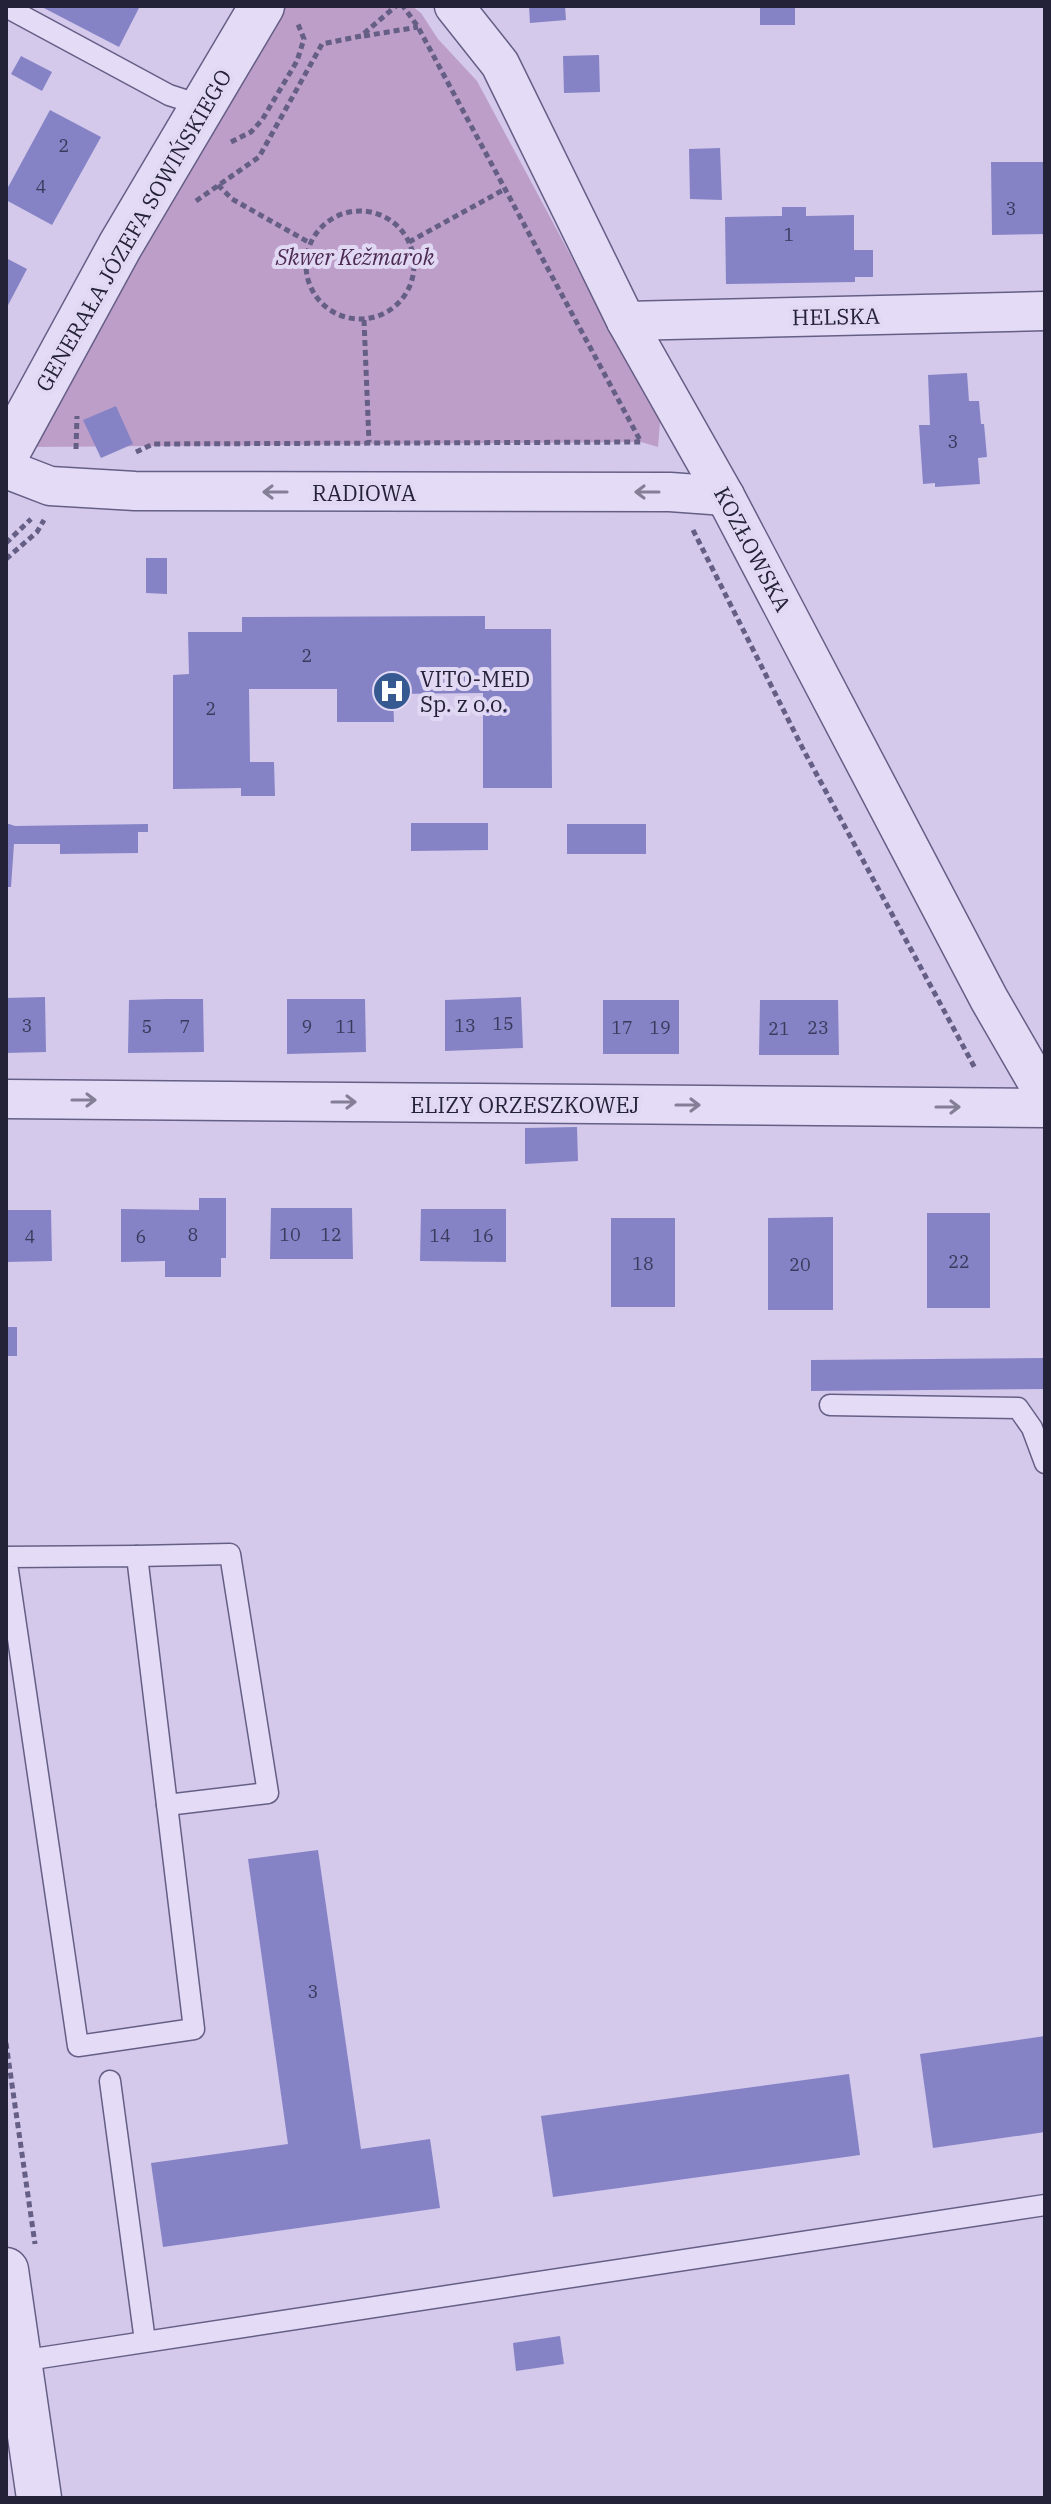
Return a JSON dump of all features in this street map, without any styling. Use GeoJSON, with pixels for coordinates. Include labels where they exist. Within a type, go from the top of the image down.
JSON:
{"type":"FeatureCollection","features":[{"type":"Feature","properties":{"kind":"street","name":"GENERAŁA JÓZEFA SOWIŃSKIEGO"},"geometry":{"type":"LineString","coordinates":[[7,455],[120,246],[262,6]]}},
{"type":"Feature","properties":{"kind":"street","name":"KOZŁOWSKA"},"geometry":{"type":"LineString","coordinates":[[454,6],[500,64],[626,321],[725,496],[989,999],[1045,1096]]}},
{"type":"Feature","properties":{"kind":"street","name":"HELSKA"},"geometry":{"type":"LineString","coordinates":[[626,321],[1045,311]]}},
{"type":"Feature","properties":{"kind":"street","name":"RADIOWA"},"geometry":{"type":"LineString","coordinates":[[7,455],[50,486],[135,491],[670,492],[725,496]]}},
{"type":"Feature","properties":{"kind":"street","name":"ELIZY ORZESZKOWEJ"},"geometry":{"type":"LineString","coordinates":[[6,1099],[1045,1108]]}},
{"type":"Feature","properties":{"kind":"street"},"geometry":{"type":"LineString","coordinates":[[22,2263],[20,2361],[39,2498]]}},
{"type":"Feature","properties":{"kind":"lane"},"geometry":{"type":"LineString","coordinates":[[6,7],[169,95],[203,106]]}},
{"type":"Feature","properties":{"kind":"lane"},"geometry":{"type":"LineString","coordinates":[[830,1405],[1018,1408],[1032,1428],[1045,1463]]}},
{"type":"Feature","properties":{"kind":"lane"},"geometry":{"type":"LineString","coordinates":[[137,1556],[167,1805],[194,2029],[78,2046],[6,1557],[230,1554],[268,1793],[167,1805]]}},
{"type":"Feature","properties":{"kind":"lane"},"geometry":{"type":"LineString","coordinates":[[110,2081],[145,2341]]}},
{"type":"Feature","properties":{"kind":"lane"},"geometry":{"type":"LineString","coordinates":[[20,2361],[1045,2205]]}},
{"type":"Feature","properties":{"kind":"path"},"geometry":{"type":"LineString","coordinates":[[361,36],[396,6]]}},
{"type":"Feature","properties":{"kind":"path"},"geometry":{"type":"LineString","coordinates":[[128,455],[153,444],[641,442],[418,27],[403,6]]}},
{"type":"Feature","properties":{"kind":"path"},"geometry":{"type":"LineString","coordinates":[[190,210],[198,199],[259,157],[322,44],[418,27]]}},
{"type":"Feature","properties":{"kind":"path"},"geometry":{"type":"LineString","coordinates":[[218,185],[232,199],[310,243]]}},
{"type":"Feature","properties":{"kind":"path"},"geometry":{"type":"LineString","coordinates":[[409,242],[505,189]]}},
{"type":"Feature","properties":{"kind":"path"},"geometry":{"type":"LineString","coordinates":[[367,211],[391,221],[409,242],[414,256],[414,273],[408,290],[398,305],[382,315],[364,320],[345,318],[315,296],[306,270],[310,243],[320,228],[333,218],[350,212],[367,211]]}},
{"type":"Feature","properties":{"kind":"path"},"geometry":{"type":"LineString","coordinates":[[364,320],[369,442]]}},
{"type":"Feature","properties":{"kind":"path"},"geometry":{"type":"LineString","coordinates":[[76,460],[76,419],[79,409]]}},
{"type":"Feature","properties":{"kind":"path"},"geometry":{"type":"LineString","coordinates":[[6,559],[37,532],[48,513]]}},
{"type":"Feature","properties":{"kind":"path"},"geometry":{"type":"LineString","coordinates":[[691,525],[803,749],[979,1074]]}},
{"type":"Feature","properties":{"kind":"path"},"geometry":{"type":"LineString","coordinates":[[6,543],[19,532]]}},
{"type":"Feature","properties":{"kind":"path"},"geometry":{"type":"LineString","coordinates":[[6,2043],[22,2263]]}},
{"type":"Feature","properties":{"kind":"green space","name":"Skwer Kežmarok"},"geometry":{"type":"Polygon","coordinates":[[[280,6],[412,6],[421,13],[438,39],[477,81],[660,422],[658,447],[641,442],[31,447],[280,6]]]}},
{"type":"Feature","properties":{"kind":"building"},"geometry":{"type":"Polygon","coordinates":[[[40,6],[140,6],[119,47],[40,6]]]}},
{"type":"Feature","properties":{"kind":"building"},"geometry":{"type":"Polygon","coordinates":[[[529,6],[565,6],[566,20],[530,23],[529,6]]]}},
{"type":"Feature","properties":{"kind":"building"},"geometry":{"type":"Polygon","coordinates":[[[760,6],[795,6],[795,25],[760,25],[760,6]]]}},
{"type":"Feature","properties":{"kind":"building"},"geometry":{"type":"Polygon","coordinates":[[[599,55],[600,92],[564,93],[563,56],[599,55]]]}},
{"type":"Feature","properties":{"kind":"building"},"geometry":{"type":"Polygon","coordinates":[[[21,56],[52,72],[42,91],[11,74],[21,56]]]}},
{"type":"Feature","properties":{"kind":"building"},"geometry":{"type":"Polygon","coordinates":[[[50,110],[101,137],[52,225],[6,200],[6,191],[50,110]]]}},
{"type":"Feature","properties":{"kind":"building"},"geometry":{"type":"Polygon","coordinates":[[[720,148],[722,200],[690,199],[689,149],[720,148]]]}},
{"type":"Feature","properties":{"kind":"building"},"geometry":{"type":"Polygon","coordinates":[[[991,162],[1045,162],[1045,234],[992,235],[991,162]]]}},
{"type":"Feature","properties":{"kind":"building"},"geometry":{"type":"Polygon","coordinates":[[[782,207],[806,207],[806,216],[854,215],[854,250],[873,250],[873,277],[855,277],[855,282],[726,284],[725,217],[782,216],[782,207]]]}},
{"type":"Feature","properties":{"kind":"building"},"geometry":{"type":"Polygon","coordinates":[[[6,258],[27,269],[6,309],[6,258]]]}},
{"type":"Feature","properties":{"kind":"building"},"geometry":{"type":"Polygon","coordinates":[[[967,373],[969,401],[979,401],[981,424],[984,424],[987,457],[978,458],[980,484],[935,487],[935,483],[923,484],[919,425],[930,425],[928,375],[967,373]]]}},
{"type":"Feature","properties":{"kind":"building"},"geometry":{"type":"Polygon","coordinates":[[[116,406],[133,444],[101,458],[83,420],[116,406]]]}},
{"type":"Feature","properties":{"kind":"building"},"geometry":{"type":"Polygon","coordinates":[[[146,558],[167,558],[167,594],[146,593],[146,558]]]}},
{"type":"Feature","properties":{"kind":"building","name":"VITO-MED Sp. z o.o."},"geometry":{"type":"Polygon","coordinates":[[[485,616],[485,629],[551,629],[552,788],[483,788],[483,693],[393,694],[394,722],[337,722],[337,689],[249,689],[250,762],[274,762],[275,796],[241,796],[241,788],[173,789],[173,675],[189,674],[188,632],[242,632],[242,617],[485,616]]]}},
{"type":"Feature","properties":{"kind":"building"},"geometry":{"type":"Polygon","coordinates":[[[6,823],[15,826],[148,824],[148,832],[138,832],[138,853],[60,854],[60,844],[14,844],[11,887],[6,887],[6,823]]]}},
{"type":"Feature","properties":{"kind":"building"},"geometry":{"type":"Polygon","coordinates":[[[411,823],[488,823],[488,850],[411,851],[411,823]]]}},
{"type":"Feature","properties":{"kind":"building"},"geometry":{"type":"Polygon","coordinates":[[[567,824],[646,824],[646,854],[567,854],[567,824]]]}},
{"type":"Feature","properties":{"kind":"building"},"geometry":{"type":"Polygon","coordinates":[[[45,997],[46,1052],[6,1053],[6,998],[45,997]]]}},
{"type":"Feature","properties":{"kind":"building"},"geometry":{"type":"Polygon","coordinates":[[[521,997],[523,1048],[445,1051],[445,1000],[521,997]]]}},
{"type":"Feature","properties":{"kind":"building"},"geometry":{"type":"Polygon","coordinates":[[[203,999],[204,1052],[128,1053],[129,1000],[203,999]]]}},
{"type":"Feature","properties":{"kind":"building"},"geometry":{"type":"Polygon","coordinates":[[[287,999],[365,999],[366,1052],[287,1054],[287,999]]]}},
{"type":"Feature","properties":{"kind":"building"},"geometry":{"type":"Polygon","coordinates":[[[603,1000],[679,1000],[679,1054],[603,1054],[603,1000]]]}},
{"type":"Feature","properties":{"kind":"building"},"geometry":{"type":"Polygon","coordinates":[[[760,1000],[838,1000],[839,1055],[759,1055],[760,1000]]]}},
{"type":"Feature","properties":{"kind":"building"},"geometry":{"type":"Polygon","coordinates":[[[577,1127],[578,1161],[525,1164],[525,1128],[577,1127]]]}},
{"type":"Feature","properties":{"kind":"building"},"geometry":{"type":"Polygon","coordinates":[[[199,1198],[226,1198],[226,1258],[221,1258],[221,1277],[165,1277],[165,1261],[121,1262],[121,1209],[199,1210],[199,1198]]]}},
{"type":"Feature","properties":{"kind":"building"},"geometry":{"type":"Polygon","coordinates":[[[271,1208],[352,1208],[353,1259],[270,1259],[271,1208]]]}},
{"type":"Feature","properties":{"kind":"building"},"geometry":{"type":"Polygon","coordinates":[[[421,1209],[506,1209],[506,1262],[420,1261],[421,1209]]]}},
{"type":"Feature","properties":{"kind":"building"},"geometry":{"type":"Polygon","coordinates":[[[6,1210],[51,1210],[52,1261],[6,1262],[6,1210]]]}},
{"type":"Feature","properties":{"kind":"building"},"geometry":{"type":"Polygon","coordinates":[[[927,1213],[990,1213],[990,1308],[927,1308],[927,1213]]]}},
{"type":"Feature","properties":{"kind":"building"},"geometry":{"type":"Polygon","coordinates":[[[833,1217],[833,1310],[768,1310],[768,1218],[833,1217]]]}},
{"type":"Feature","properties":{"kind":"building"},"geometry":{"type":"Polygon","coordinates":[[[611,1218],[675,1218],[675,1307],[611,1307],[611,1218]]]}},
{"type":"Feature","properties":{"kind":"building"},"geometry":{"type":"Polygon","coordinates":[[[6,1327],[17,1327],[17,1356],[6,1356],[6,1327]]]}},
{"type":"Feature","properties":{"kind":"building"},"geometry":{"type":"Polygon","coordinates":[[[1045,1358],[1045,1389],[811,1391],[811,1360],[1045,1358]]]}},
{"type":"Feature","properties":{"kind":"building"},"geometry":{"type":"Polygon","coordinates":[[[318,1850],[361,2149],[430,2139],[440,2208],[163,2247],[151,2163],[288,2144],[248,1859],[318,1850]]]}},
{"type":"Feature","properties":{"kind":"building"},"geometry":{"type":"Polygon","coordinates":[[[1045,2036],[1045,2132],[933,2148],[920,2054],[1045,2036]]]}},
{"type":"Feature","properties":{"kind":"building"},"geometry":{"type":"Polygon","coordinates":[[[849,2074],[860,2155],[553,2197],[541,2116],[849,2074]]]}},
{"type":"Feature","properties":{"kind":"building"},"geometry":{"type":"Polygon","coordinates":[[[560,2336],[564,2364],[516,2371],[513,2343],[560,2336]]]}},
{"type":"Feature","properties":{"kind":"place","name":"VITO-MED Sp. z o.o."},"geometry":{"type":"Point","coordinates":[392,691]}}]}
